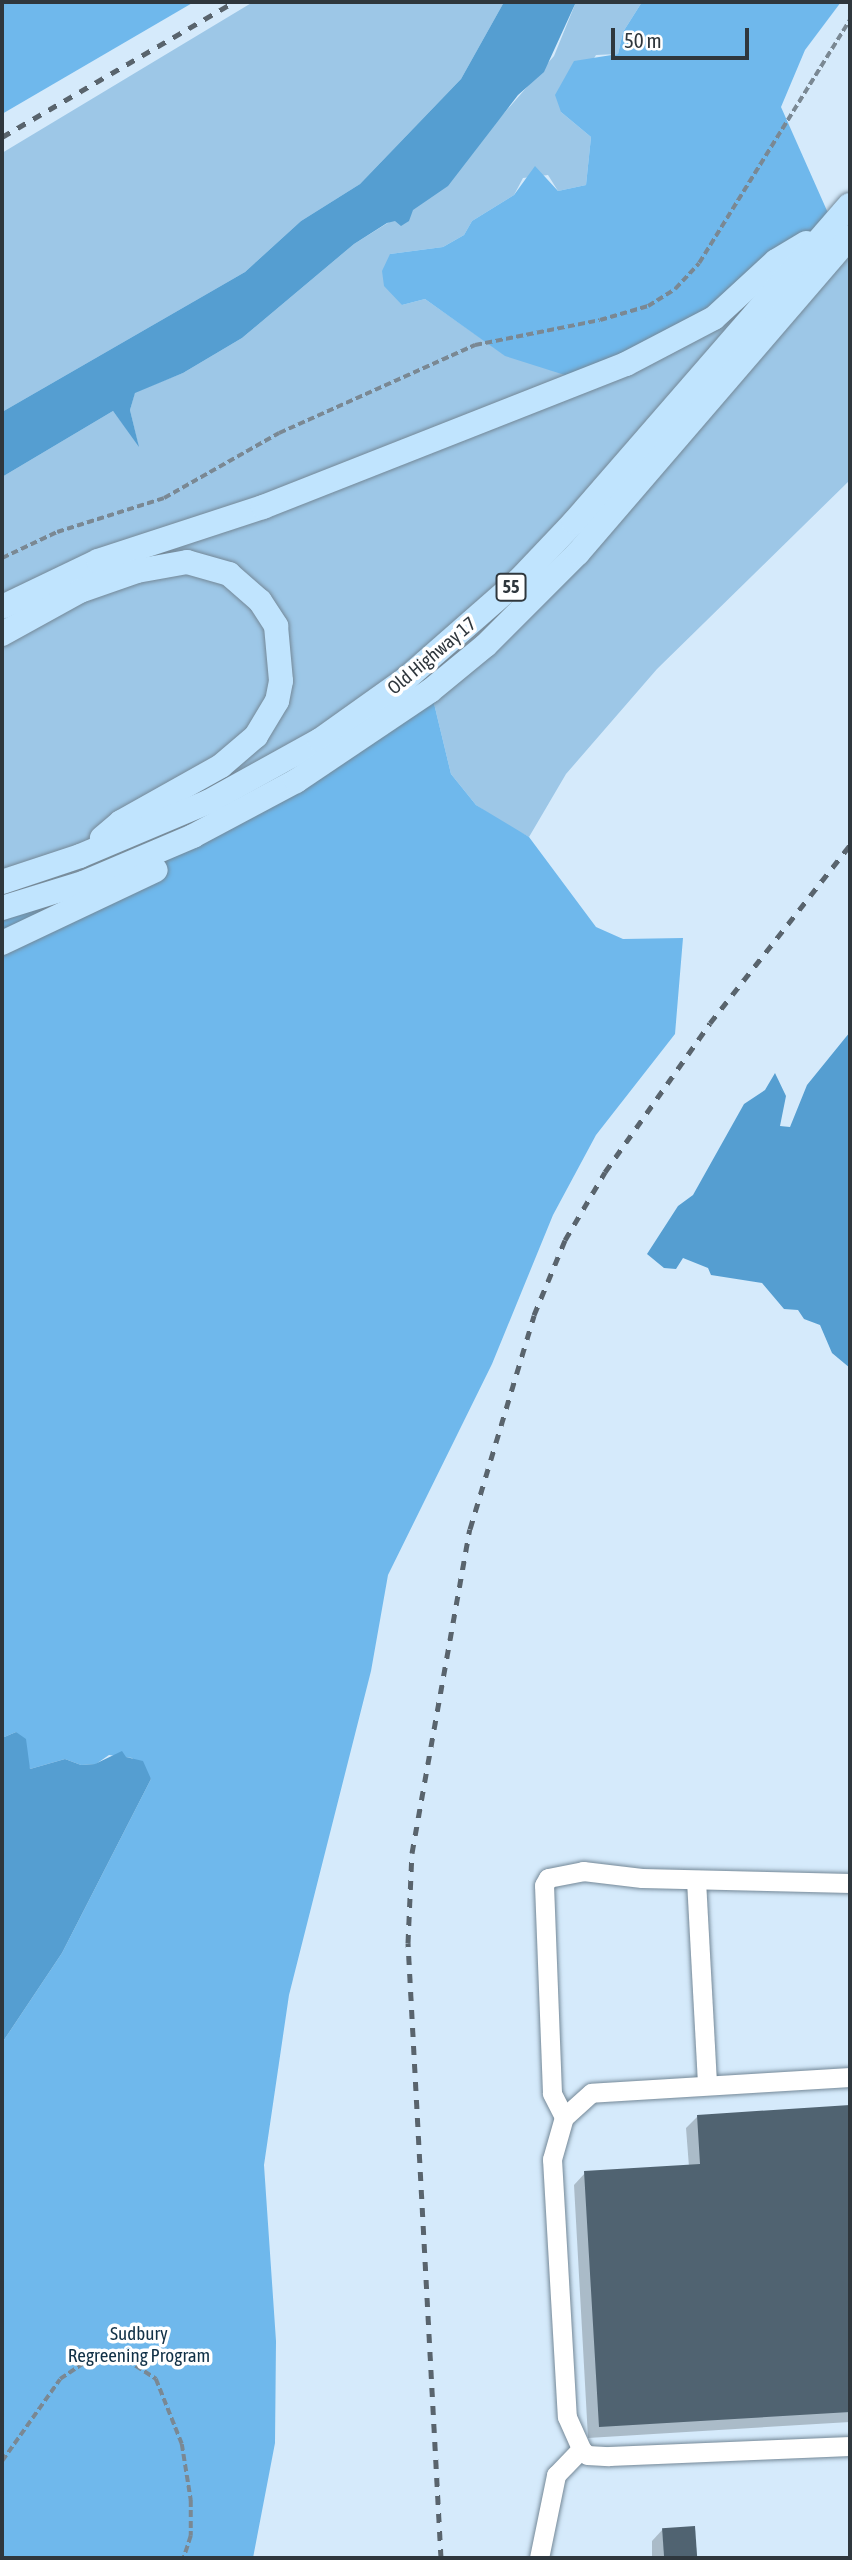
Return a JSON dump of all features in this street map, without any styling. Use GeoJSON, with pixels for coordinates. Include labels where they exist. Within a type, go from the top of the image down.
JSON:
{"type":"FeatureCollection","features":[{"type":"Feature","properties":{"kind":"main road","name":"Old Highway 17"},"geometry":{"type":"LineString","coordinates":[[2,908],[83,883],[192,836],[296,781],[362,738],[485,645],[627,498],[839,233],[850,205]]}},
{"type":"Feature","properties":{"kind":"main road","name":"Old Highway 17"},"geometry":{"type":"LineString","coordinates":[[2,882],[80,856],[208,802],[320,740],[374,703],[465,629],[574,522],[839,233]]}},
{"type":"Feature","properties":{"kind":"main road"},"geometry":{"type":"LineString","coordinates":[[2,607],[98,561],[263,507],[626,364],[714,318],[776,261],[839,233]]}},
{"type":"Feature","properties":{"kind":"main road"},"geometry":{"type":"LineString","coordinates":[[2,634],[80,591],[137,571],[187,562],[229,574],[260,601],[276,626],[282,646],[281,681],[277,701],[256,736],[221,766],[121,822],[80,856]]}},
{"type":"Feature","properties":{"kind":"main road"},"geometry":{"type":"LineString","coordinates":[[2,943],[165,866],[192,836]]}},
{"type":"Feature","properties":{"kind":"street"},"geometry":{"type":"LineString","coordinates":[[564,2117],[552,2093],[544,1885],[548,1878],[583,1871],[696,1880],[850,1883]]}},
{"type":"Feature","properties":{"kind":"street"},"geometry":{"type":"LineString","coordinates":[[696,1880],[707,2084]]}},
{"type":"Feature","properties":{"kind":"street"},"geometry":{"type":"LineString","coordinates":[[850,2077],[603,2090],[576,2102],[564,2117],[552,2158],[567,2417],[581,2449],[587,2455],[850,2446]]}},
{"type":"Feature","properties":{"kind":"street"},"geometry":{"type":"LineString","coordinates":[[539,2558],[556,2475],[581,2449]]}},
{"type":"Feature","properties":{"kind":"path"},"geometry":{"type":"LineString","coordinates":[[2,558],[57,532],[164,498],[291,427],[475,345],[600,320],[648,306],[675,289],[699,262],[850,19]]}},
{"type":"Feature","properties":{"kind":"path"},"geometry":{"type":"LineString","coordinates":[[2,2462],[60,2379],[104,2354],[127,2360],[156,2379],[182,2444],[191,2500],[191,2536],[184,2558]]}},
{"type":"Feature","properties":{"kind":"shaded area"},"geometry":{"type":"Polygon","coordinates":[[[253,2],[504,2],[461,79],[360,184],[301,221],[245,272],[2,412],[2,153],[253,2]]]}},
{"type":"Feature","properties":{"kind":"shaded area"},"geometry":{"type":"Polygon","coordinates":[[[504,2],[576,2],[544,72],[518,95],[448,186],[413,210],[409,221],[401,226],[395,221],[387,223],[354,244],[242,338],[183,373],[135,393],[130,410],[139,447],[113,411],[2,477],[2,412],[245,272],[301,221],[360,184],[461,79],[504,2]]]}},
{"type":"Feature","properties":{"kind":"shaded area"},"geometry":{"type":"Polygon","coordinates":[[[576,2],[642,2],[623,32],[618,54],[596,55],[561,112],[591,137],[586,185],[558,191],[548,175],[523,178],[514,195],[472,221],[464,235],[443,247],[390,254],[402,305],[425,299],[506,356],[822,235],[464,628],[256,776],[2,880],[2,477],[113,411],[138,444],[130,410],[135,392],[183,373],[242,338],[354,244],[447,186],[478,143],[554,56],[576,2]]]}},
{"type":"Feature","properties":{"kind":"shaded area"},"geometry":{"type":"Polygon","coordinates":[[[850,240],[850,480],[657,669],[566,774],[529,837],[506,825],[476,805],[451,774],[431,691],[850,240]]]}},
{"type":"Feature","properties":{"kind":"shaded area"},"geometry":{"type":"Polygon","coordinates":[[[850,1032],[850,1368],[832,1353],[820,1325],[804,1319],[798,1310],[784,1309],[762,1283],[711,1275],[708,1268],[683,1258],[676,1269],[664,1268],[647,1254],[678,1206],[693,1195],[744,1104],[765,1090],[775,1073],[786,1096],[780,1126],[790,1127],[807,1085],[850,1032]]]}},
{"type":"Feature","properties":{"kind":"shaded area"},"geometry":{"type":"Polygon","coordinates":[[[16,1732],[26,1739],[30,1769],[65,1759],[81,1765],[95,1764],[122,1751],[126,1757],[143,1761],[151,1779],[62,1953],[2,2043],[2,1738],[16,1732]]]}},
{"type":"Feature","properties":{"kind":"green space"},"geometry":{"type":"Polygon","coordinates":[[[2,2],[194,2],[2,114],[2,2]]]}},
{"type":"Feature","properties":{"kind":"green space"},"geometry":{"type":"Polygon","coordinates":[[[642,2],[841,2],[805,50],[781,107],[832,222],[746,295],[590,383],[505,356],[425,299],[402,305],[384,286],[382,271],[390,254],[443,247],[464,235],[472,221],[514,195],[535,166],[558,191],[586,185],[591,137],[561,112],[555,95],[574,61],[618,54],[623,32],[642,2]]]}},
{"type":"Feature","properties":{"kind":"green space","name":"Sudbury Regreening Program"},"geometry":{"type":"Polygon","coordinates":[[[431,691],[451,774],[476,805],[529,837],[596,927],[623,939],[683,938],[675,1034],[596,1135],[553,1215],[492,1364],[388,1575],[371,1671],[289,1995],[264,2165],[276,2341],[275,2443],[253,2558],[2,2558],[2,2043],[62,1953],[151,1779],[132,1758],[109,1755],[96,1764],[81,1765],[65,1759],[30,1769],[16,1732],[2,1738],[2,909],[83,885],[431,691]]]}},
{"type":"Feature","properties":{"kind":"building"},"geometry":{"type":"Polygon","coordinates":[[[850,2105],[850,2412],[599,2427],[584,2171],[700,2164],[697,2115],[850,2105]]]}},
{"type":"Feature","properties":{"kind":"building"},"geometry":{"type":"Polygon","coordinates":[[[695,2526],[697,2558],[664,2558],[662,2528],[695,2526]]]}},
{"type":"Feature","properties":{"kind":"railway"},"geometry":{"type":"LineString","coordinates":[[2,137],[234,2]]}},
{"type":"Feature","properties":{"kind":"railway"},"geometry":{"type":"LineString","coordinates":[[441,2558],[408,1943],[412,1853],[470,1529],[534,1315],[565,1240],[605,1172],[710,1023],[850,845]]}}]}
